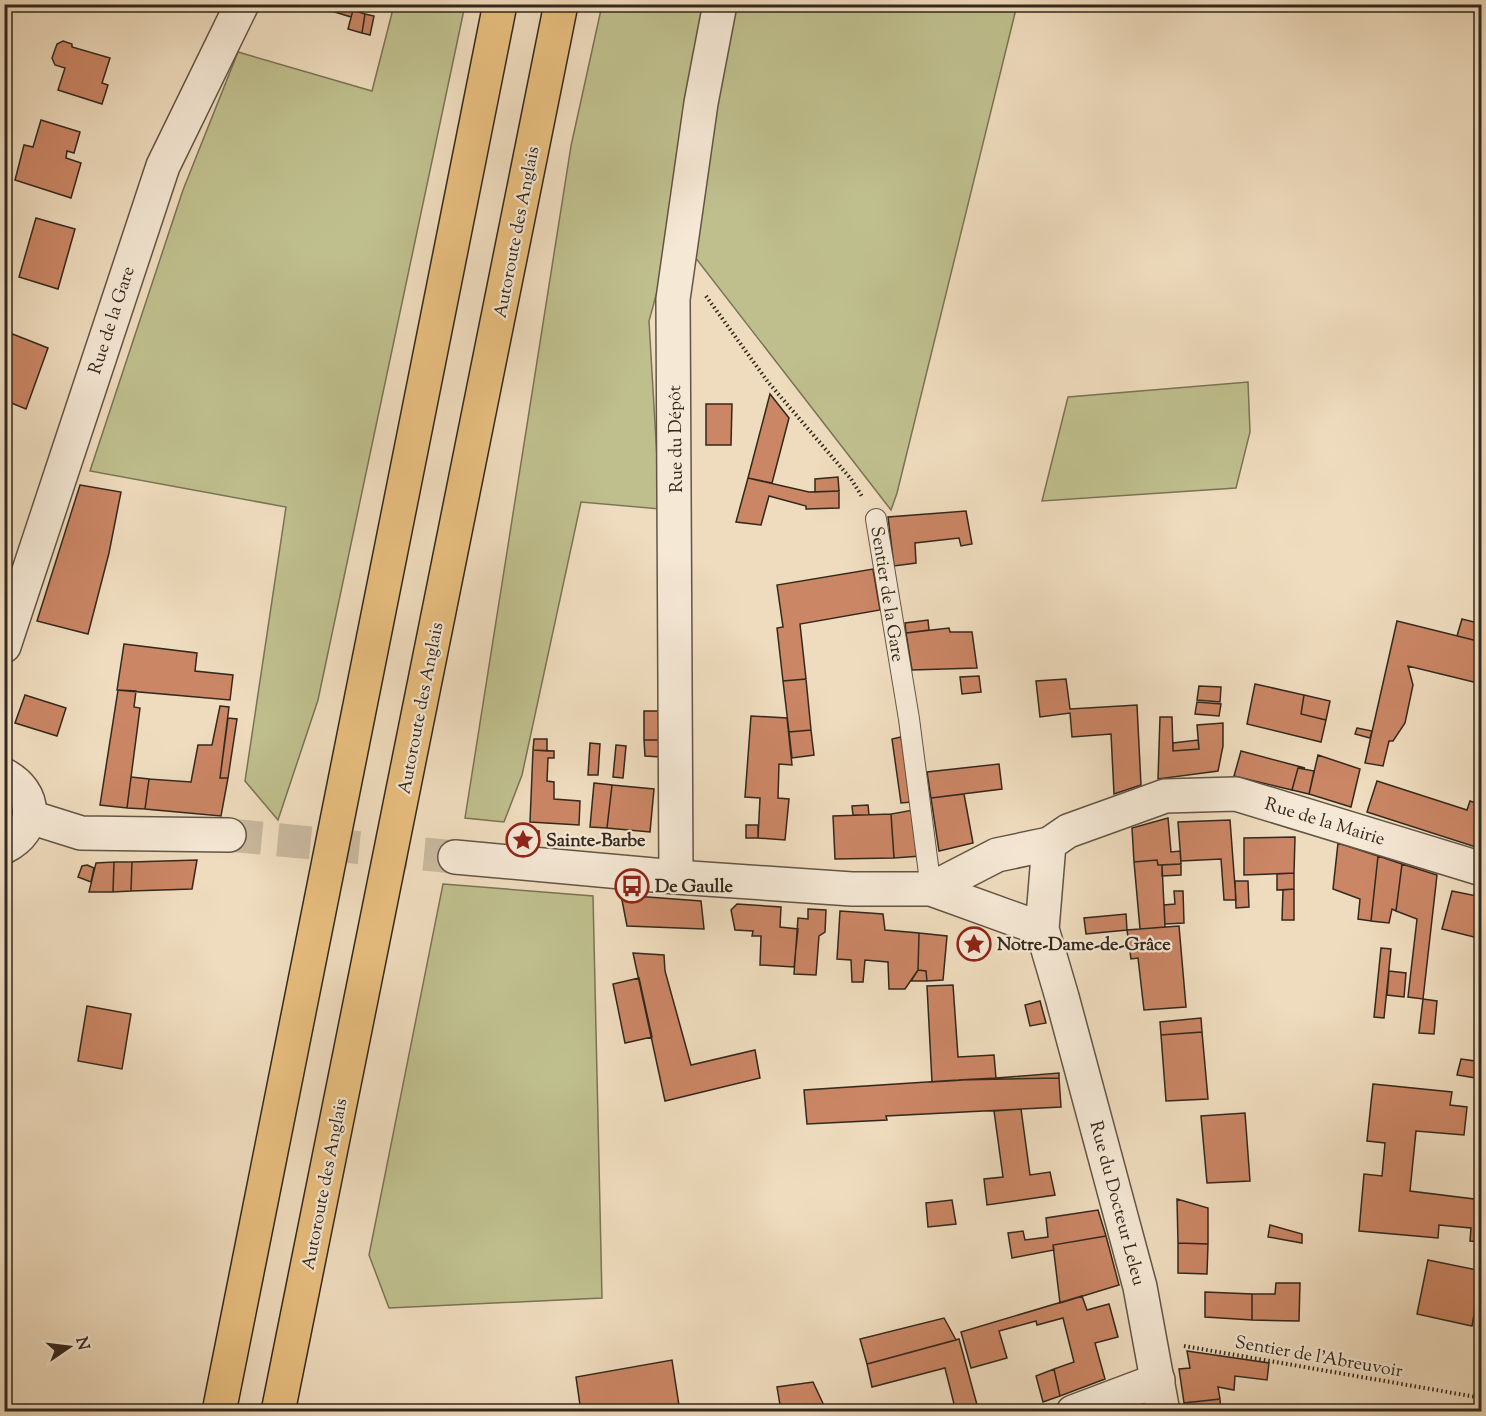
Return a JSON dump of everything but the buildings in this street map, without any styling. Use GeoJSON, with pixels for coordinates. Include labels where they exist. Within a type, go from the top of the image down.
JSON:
{"type":"FeatureCollection","features":[{"type":"Feature","properties":{"kind":"highway"},"geometry":{"type":"LineString","coordinates":[[219,1412],[500,4]]}},
{"type":"Feature","properties":{"kind":"highway","name":"Autoroute des Anglais"},"geometry":{"type":"LineString","coordinates":[[278,1412],[561,4]]}},
{"type":"Feature","properties":{"kind":"street","name":"Rue de la Gare"},"geometry":{"type":"LineString","coordinates":[[4,646],[163,166],[242,4]]}},
{"type":"Feature","properties":{"kind":"street","name":"Rue du Dépôt"},"geometry":{"type":"LineString","coordinates":[[676,877],[673,299],[700,103],[720,4]]}},
{"type":"Feature","properties":{"kind":"street"},"geometry":{"type":"LineString","coordinates":[[5,848],[17,840],[26,829],[30,817],[29,802],[23,789],[7,771]]}},
{"type":"Feature","properties":{"kind":"street","name":"Rue de la Mairie"},"geometry":{"type":"LineString","coordinates":[[931,889],[998,855],[1049,844],[1068,831],[1165,796],[1236,794],[1482,869]]}},
{"type":"Feature","properties":{"kind":"street"},"geometry":{"type":"LineString","coordinates":[[30,817],[81,833],[229,835]]}},
{"type":"Feature","properties":{"kind":"street"},"geometry":{"type":"LineString","coordinates":[[455,857],[676,877],[852,889],[931,889],[1042,929],[1049,844]]}},
{"type":"Feature","properties":{"kind":"street","name":"Rue du Docteur Leleu"},"geometry":{"type":"LineString","coordinates":[[1042,929],[1140,1287],[1163,1412]]}},
{"type":"Feature","properties":{"kind":"street"},"geometry":{"type":"LineString","coordinates":[[1073,1412],[1155,1365]]}},
{"type":"Feature","properties":{"kind":"lane","name":"Sentier de la Gare"},"geometry":{"type":"LineString","coordinates":[[876,519],[909,719],[931,889]]}},
{"type":"Feature","properties":{"kind":"path","name":"Sentier de la Gare"},"geometry":{"type":"LineString","coordinates":[[678,256],[768,382],[851,479],[876,519]]}},
{"type":"Feature","properties":{"kind":"path","name":"Sentier de l'Abreuvoir"},"geometry":{"type":"LineString","coordinates":[[1155,1365],[1176,1345],[1482,1398]]}},
{"type":"Feature","properties":{"kind":"green space"},"geometry":{"type":"Polygon","coordinates":[[[394,5],[465,5],[318,700],[278,820],[245,781],[286,507],[90,471],[183,190],[238,52],[372,91],[394,5]]]}},
{"type":"Feature","properties":{"kind":"green space"},"geometry":{"type":"Polygon","coordinates":[[[602,5],[1017,5],[891,510],[674,230],[649,321],[660,509],[581,502],[522,775],[504,822],[465,818],[571,146],[602,5]]]}},
{"type":"Feature","properties":{"kind":"green space"},"geometry":{"type":"Polygon","coordinates":[[[1248,382],[1250,432],[1236,488],[1042,501],[1068,397],[1248,382]]]}},
{"type":"Feature","properties":{"kind":"green space"},"geometry":{"type":"Polygon","coordinates":[[[443,884],[593,896],[602,1298],[389,1308],[369,1255],[443,884]]]}},
{"type":"Feature","properties":{"kind":"tunnel"},"geometry":{"type":"LineString","coordinates":[[229,835],[455,857]]}},
{"type":"Feature","properties":{"kind":"place","name":"Sainte-Barbe"},"geometry":{"type":"Point","coordinates":[523,840]}},
{"type":"Feature","properties":{"kind":"place","name":"De Gaulle"},"geometry":{"type":"Point","coordinates":[632,886]}},
{"type":"Feature","properties":{"kind":"place","name":"Notre-Dame-de-Grâce"},"geometry":{"type":"Point","coordinates":[974,944]}}]}
